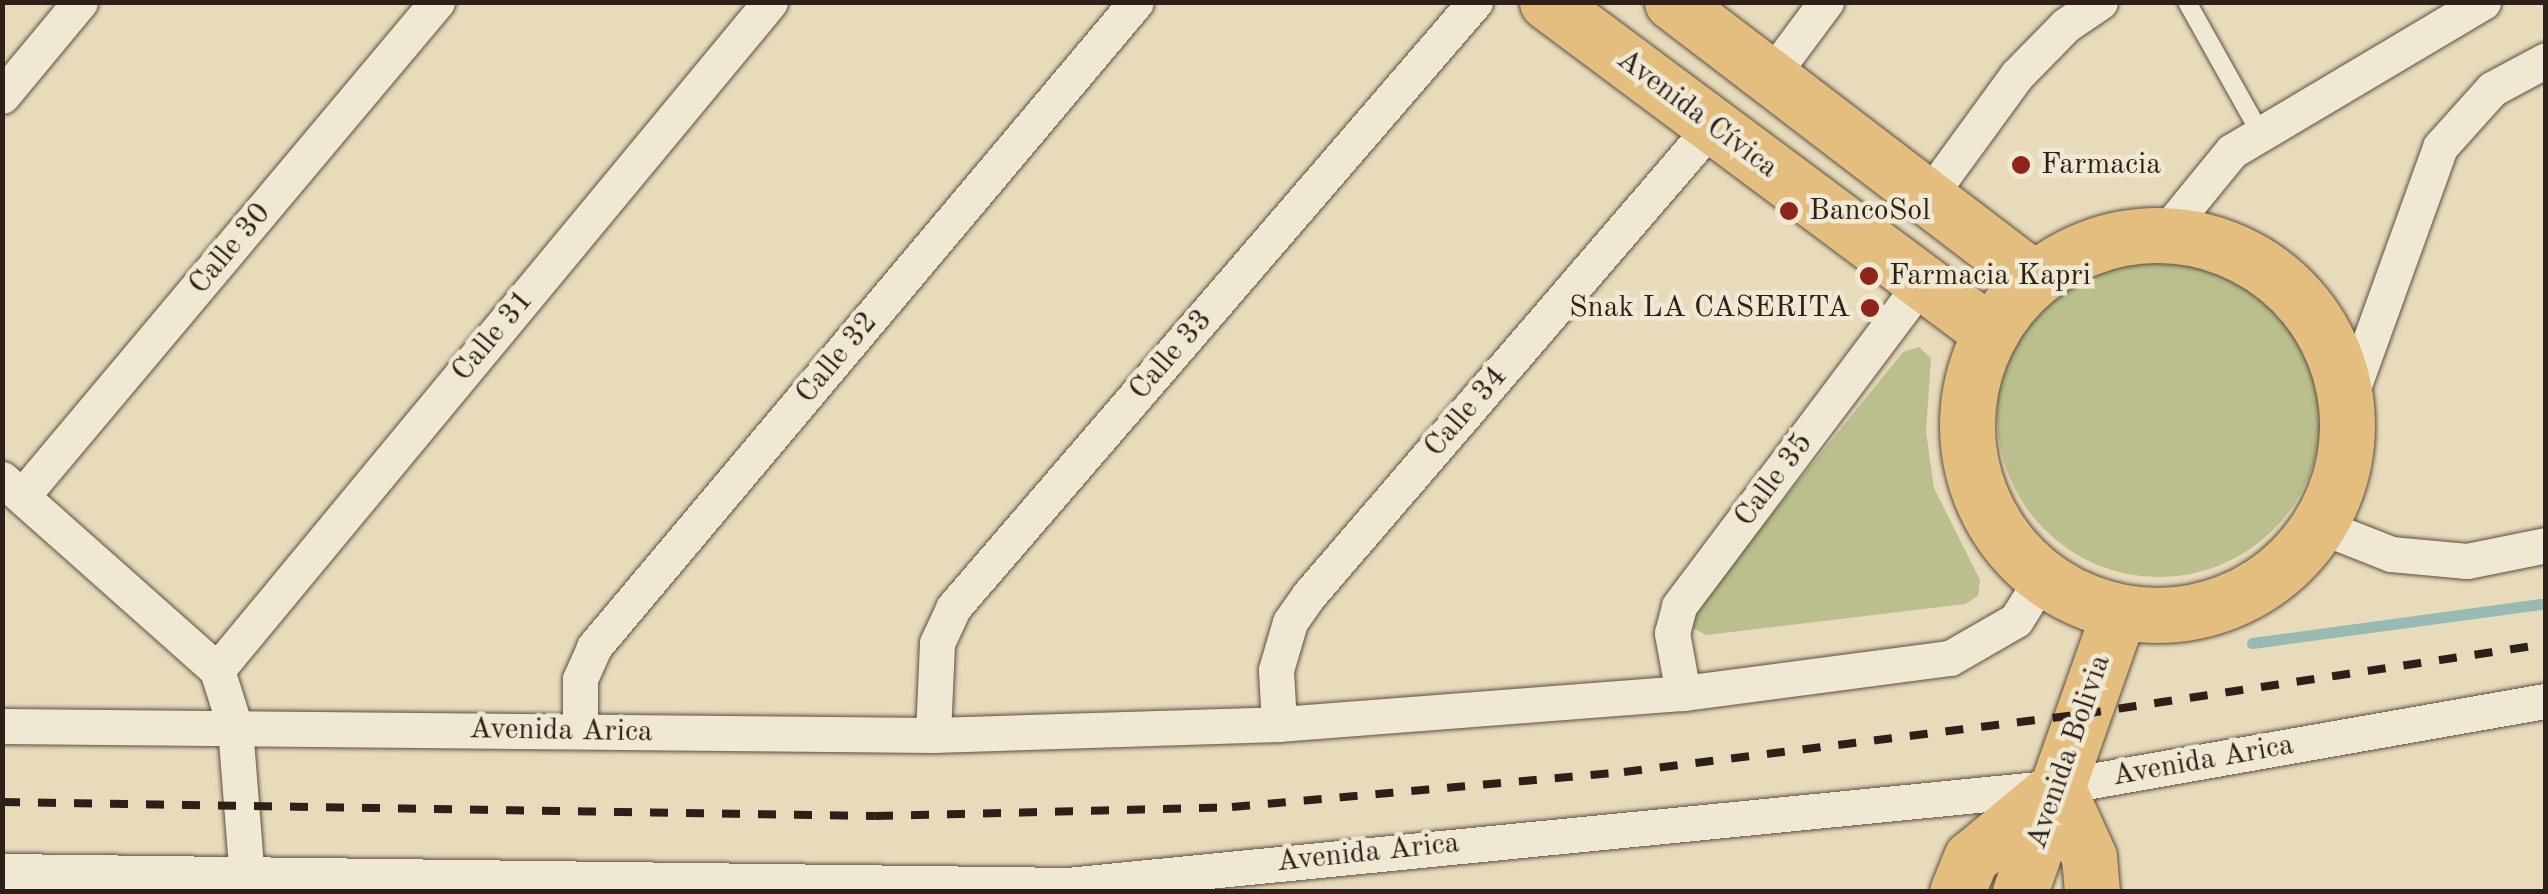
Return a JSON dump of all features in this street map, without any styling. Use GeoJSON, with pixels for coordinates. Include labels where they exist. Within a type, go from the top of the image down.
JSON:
{"type":"FeatureCollection","features":[{"type":"Feature","properties":{"kind":"main road","name":"Avenida Cívica"},"geometry":{"type":"LineString","coordinates":[[1547,2],[1990,333]]}},
{"type":"Feature","properties":{"kind":"main road"},"geometry":{"type":"LineString","coordinates":[[1672,2],[2034,279]]}},
{"type":"Feature","properties":{"kind":"main road"},"geometry":{"type":"LineString","coordinates":[[2164,234],[2230,249],[2287,286],[2328,341],[2346,407],[2337,489],[2320,526],[2290,562],[2225,603],[2165,616],[2119,612],[2042,577],[2010,546],[1986,507],[1971,464],[1972,390],[1990,333],[2034,279],[2073,254],[2118,238],[2164,234]]}},
{"type":"Feature","properties":{"kind":"main road","name":"Avenida Bolivia"},"geometry":{"type":"LineString","coordinates":[[2020,892],[2119,612]]}},
{"type":"Feature","properties":{"kind":"main road"},"geometry":{"type":"LineString","coordinates":[[1957,892],[1971,858],[2057,787],[2088,857],[2092,892]]}},
{"type":"Feature","properties":{"kind":"street"},"geometry":{"type":"LineString","coordinates":[[2,96],[80,2]]}},
{"type":"Feature","properties":{"kind":"street","name":"Calle 30"},"geometry":{"type":"LineString","coordinates":[[12,487],[437,2]]}},
{"type":"Feature","properties":{"kind":"street","name":"Calle 31"},"geometry":{"type":"LineString","coordinates":[[217,670],[770,2]]}},
{"type":"Feature","properties":{"kind":"street","name":"Calle 32"},"geometry":{"type":"LineString","coordinates":[[580,731],[580,678],[594,647],[1136,2]]}},
{"type":"Feature","properties":{"kind":"street","name":"Calle 33"},"geometry":{"type":"LineString","coordinates":[[934,735],[937,643],[954,608],[1475,2]]}},
{"type":"Feature","properties":{"kind":"street"},"geometry":{"type":"LineString","coordinates":[[1770,77],[1826,2]]}},
{"type":"Feature","properties":{"kind":"street"},"geometry":{"type":"LineString","coordinates":[[1928,197],[2017,76],[2066,24],[2100,2]]}},
{"type":"Feature","properties":{"kind":"street"},"geometry":{"type":"LineString","coordinates":[[2164,234],[2202,179],[2259,131],[2483,2]]}},
{"type":"Feature","properties":{"kind":"street"},"geometry":{"type":"LineString","coordinates":[[2346,407],[2440,147],[2492,89],[2546,60]]}},
{"type":"Feature","properties":{"kind":"street","name":"Calle 34"},"geometry":{"type":"LineString","coordinates":[[1279,724],[1276,670],[1290,622],[1713,125]]}},
{"type":"Feature","properties":{"kind":"street","name":"Calle 35"},"geometry":{"type":"LineString","coordinates":[[1683,693],[1672,633],[1679,606],[1922,282]]}},
{"type":"Feature","properties":{"kind":"street"},"geometry":{"type":"LineString","coordinates":[[12,487],[217,670],[235,727],[248,883]]}},
{"type":"Feature","properties":{"kind":"street"},"geometry":{"type":"LineString","coordinates":[[2320,526],[2391,554],[2467,561],[2546,544]]}},
{"type":"Feature","properties":{"kind":"street","name":"Avenida Arica"},"geometry":{"type":"LineString","coordinates":[[2,726],[934,735],[1279,724],[1683,693],[1950,658],[2016,620],[2042,577]]}},
{"type":"Feature","properties":{"kind":"street","name":"Avenida Arica"},"geometry":{"type":"LineString","coordinates":[[2,871],[248,883],[1068,885],[2057,787],[2546,701]]}},
{"type":"Feature","properties":{"kind":"lane"},"geometry":{"type":"LineString","coordinates":[[2187,2],[2259,131]]}},
{"type":"Feature","properties":{"kind":"green space"},"geometry":{"type":"Polygon","coordinates":[[[2159,253],[2191,256],[2221,265],[2274,300],[2309,353],[2318,383],[2318,447],[2309,477],[2274,530],[2221,565],[2191,574],[2159,577],[2127,574],[2097,565],[2044,530],[2009,477],[2000,447],[1997,415],[2000,383],[2009,353],[2044,300],[2097,265],[2127,256],[2159,253]]]}},
{"type":"Feature","properties":{"kind":"green space"},"geometry":{"type":"Polygon","coordinates":[[[1919,347],[1931,358],[1926,431],[1934,488],[1980,580],[1978,596],[1965,604],[1706,635],[1693,628],[1692,613],[1903,352],[1919,347]]]}},
{"type":"Feature","properties":{"kind":"waterway"},"geometry":{"type":"LineString","coordinates":[[2252,643],[2546,603]]}},
{"type":"Feature","properties":{"kind":"railway"},"geometry":{"type":"LineString","coordinates":[[2,802],[875,816],[1232,807],[1624,772],[2083,714],[2546,644]]}},
{"type":"Feature","properties":{"kind":"place","name":"Farmacia"},"geometry":{"type":"Point","coordinates":[2021,165]}},
{"type":"Feature","properties":{"kind":"place","name":"BancoSol"},"geometry":{"type":"Point","coordinates":[1789,211]}},
{"type":"Feature","properties":{"kind":"place","name":"Farmacia Kapri"},"geometry":{"type":"Point","coordinates":[1869,276]}},
{"type":"Feature","properties":{"kind":"place","name":"Snak LA CASERITA"},"geometry":{"type":"Point","coordinates":[1870,308]}}]}
